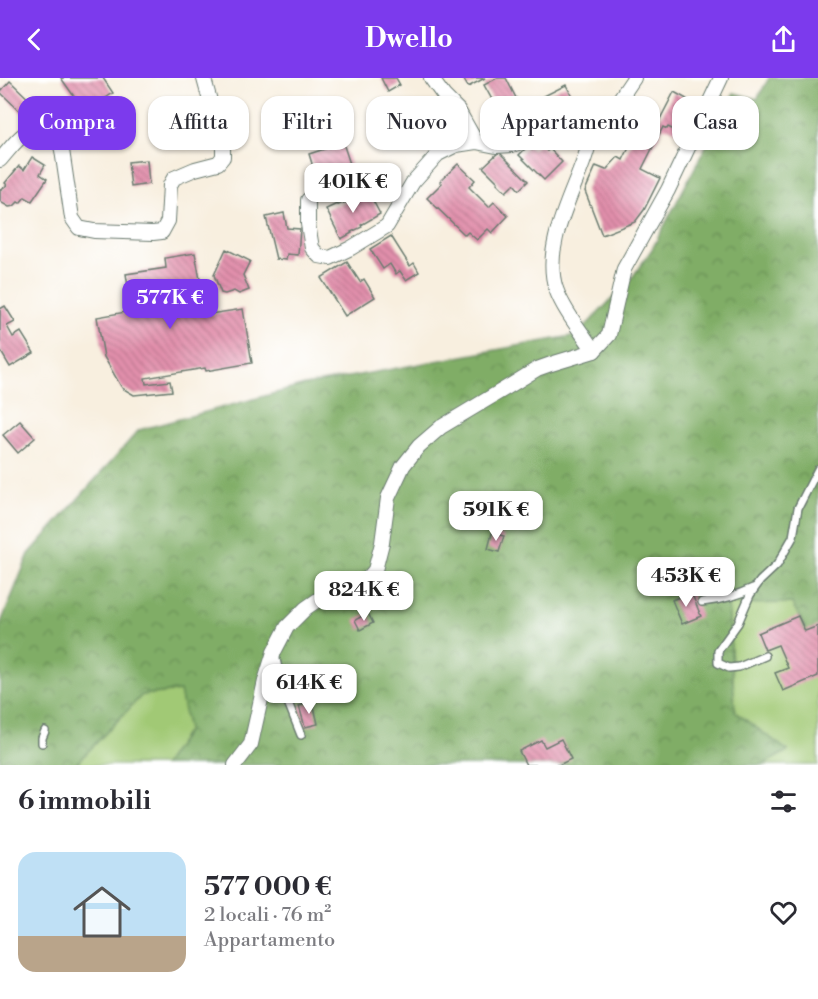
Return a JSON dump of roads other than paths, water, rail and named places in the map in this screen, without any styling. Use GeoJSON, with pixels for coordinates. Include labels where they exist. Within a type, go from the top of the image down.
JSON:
{"type":"FeatureCollection","features":[{"type":"Feature","properties":{"kind":"street"},"geometry":{"type":"LineString","coordinates":[[431,78],[458,110],[476,142]]}},
{"type":"Feature","properties":{"kind":"street"},"geometry":{"type":"LineString","coordinates":[[622,96],[634,78]]}},
{"type":"Feature","properties":{"kind":"street"},"geometry":{"type":"LineString","coordinates":[[235,765],[251,744],[265,681],[274,652],[287,627],[306,608],[322,597],[364,583],[375,570],[382,543],[388,498],[403,466],[419,446],[441,427],[537,369],[594,351],[609,335],[624,269],[668,190],[721,78]]}},
{"type":"Feature","properties":{"kind":"street"},"geometry":{"type":"LineString","coordinates":[[0,160],[22,135],[35,128],[49,130],[58,136],[72,218],[78,228],[94,231],[162,232],[168,220],[170,185],[174,178],[218,163],[223,157],[223,148],[204,79]]}},
{"type":"Feature","properties":{"kind":"street"},"geometry":{"type":"LineString","coordinates":[[308,200],[308,224],[312,248],[319,256],[330,258],[387,226],[413,182],[438,154],[456,145],[480,143]]}},
{"type":"Feature","properties":{"kind":"street"},"geometry":{"type":"LineString","coordinates":[[587,150],[555,240],[552,265],[556,288],[564,305],[594,351]]}},
{"type":"Feature","properties":{"kind":"lane"},"geometry":{"type":"LineString","coordinates":[[765,656],[739,667],[729,668],[718,663],[718,651],[738,624],[750,595],[760,581],[777,565],[793,537],[798,508],[818,469]]}},
{"type":"Feature","properties":{"kind":"lane"},"geometry":{"type":"LineString","coordinates":[[702,602],[742,594],[755,587]]}},
{"type":"Feature","properties":{"kind":"lane"},"geometry":{"type":"LineString","coordinates":[[274,652],[283,690],[301,735]]}},
{"type":"Feature","properties":{"kind":"lane"},"geometry":{"type":"LineString","coordinates":[[42,743],[45,731]]}}]}
